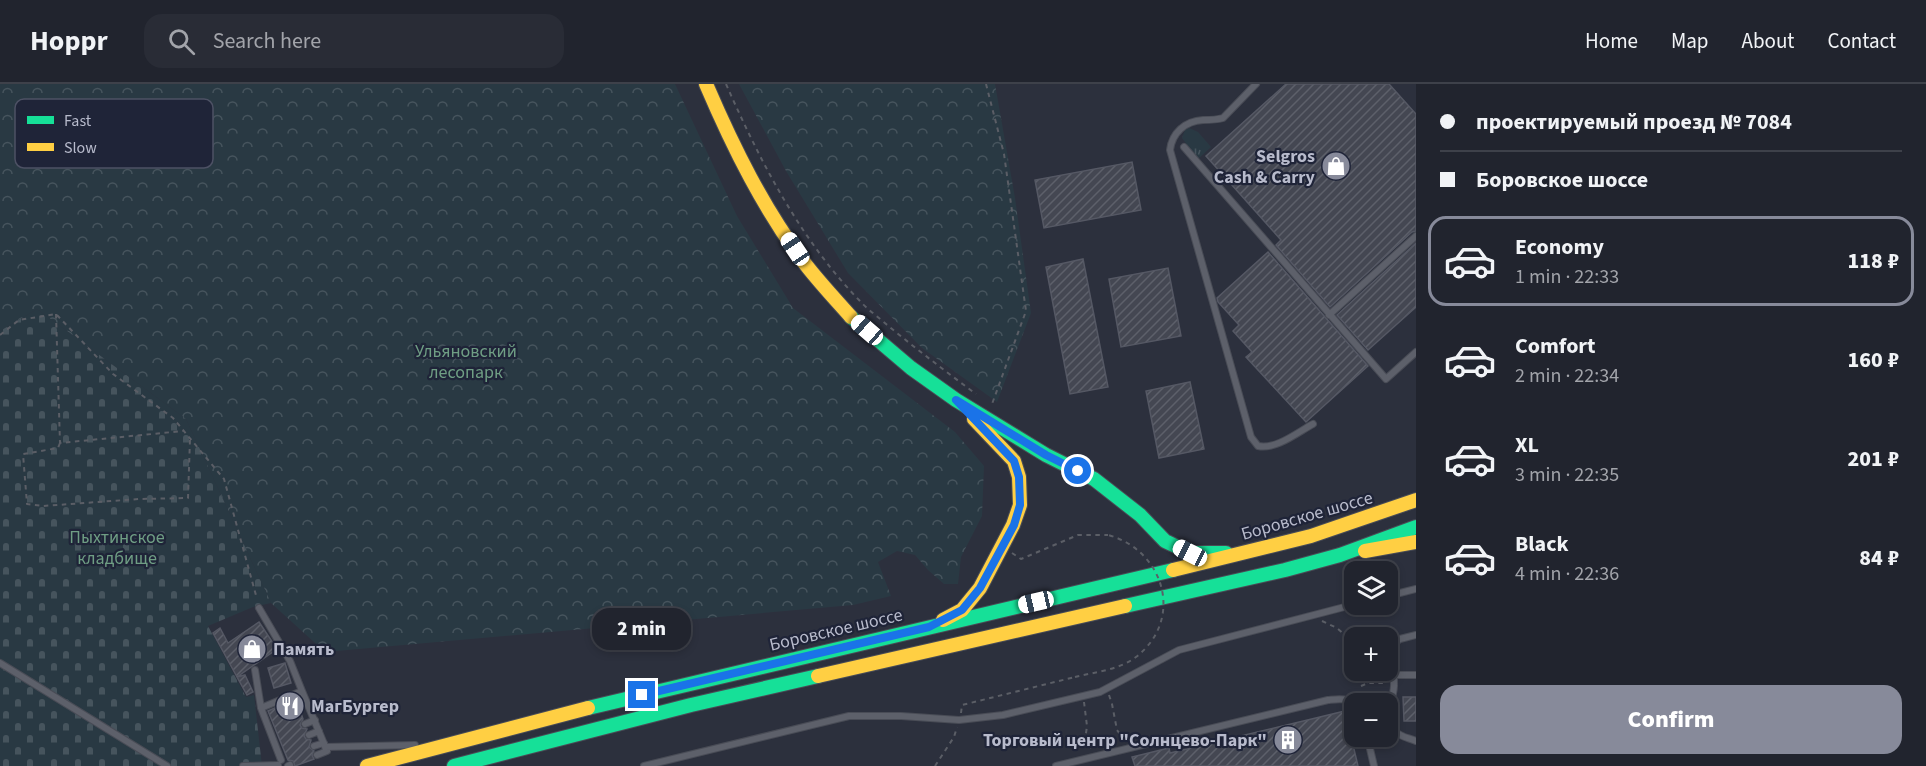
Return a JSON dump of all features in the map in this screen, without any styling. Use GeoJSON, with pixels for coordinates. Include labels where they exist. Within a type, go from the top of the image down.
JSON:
{"type":"FeatureCollection","features":[{"type":"Feature","properties":{"kind":"main road"},"geometry":{"type":"LineString","coordinates":[[706,84],[727,133],[762,199],[807,265],[852,318],[911,368],[956,400],[1046,455],[1094,479],[1140,515],[1165,541],[1190,553],[1245,553]]}},
{"type":"Feature","properties":{"kind":"main road"},"geometry":{"type":"LineString","coordinates":[[929,627],[962,610],[980,588],[1014,525],[1020,505],[1019,477],[1014,461],[956,400]]}},
{"type":"Feature","properties":{"kind":"main road","name":"Боровское шоссе"},"geometry":{"type":"LineString","coordinates":[[367,766],[577,711],[1245,553],[1311,536],[1416,500]]}},
{"type":"Feature","properties":{"kind":"main road"},"geometry":{"type":"LineString","coordinates":[[1340,555],[1416,527]]}},
{"type":"Feature","properties":{"kind":"main road"},"geometry":{"type":"LineString","coordinates":[[454,766],[691,705],[1246,579],[1340,555],[1416,542]]}},
{"type":"Feature","properties":{"kind":"lane"},"geometry":{"type":"LineString","coordinates":[[1256,84],[1223,118],[1200,120],[1184,126],[1174,135],[1170,150],[1251,436],[1258,446],[1268,447],[1313,424]]}},
{"type":"Feature","properties":{"kind":"lane"},"geometry":{"type":"LineString","coordinates":[[1184,147],[1386,379],[1416,352]]}},
{"type":"Feature","properties":{"kind":"lane"},"geometry":{"type":"LineString","coordinates":[[1329,315],[1416,236]]}},
{"type":"Feature","properties":{"kind":"lane"},"geometry":{"type":"LineString","coordinates":[[1398,594],[1416,589]]}},
{"type":"Feature","properties":{"kind":"lane"},"geometry":{"type":"LineString","coordinates":[[644,766],[849,716],[902,716],[959,720],[1003,715],[1082,697],[1106,689],[1179,650],[1344,607]]}},
{"type":"Feature","properties":{"kind":"lane"},"geometry":{"type":"LineString","coordinates":[[259,608],[291,661],[325,745],[327,751],[317,754]]}},
{"type":"Feature","properties":{"kind":"lane"},"geometry":{"type":"LineString","coordinates":[[1398,641],[1416,635]]}},
{"type":"Feature","properties":{"kind":"lane"},"geometry":{"type":"LineString","coordinates":[[0,663],[167,766]]}},
{"type":"Feature","properties":{"kind":"lane"},"geometry":{"type":"LineString","coordinates":[[243,766],[281,762],[279,746],[261,708],[255,670]]}},
{"type":"Feature","properties":{"kind":"lane"},"geometry":{"type":"LineString","coordinates":[[1398,678],[1416,675]]}},
{"type":"Feature","properties":{"kind":"lane"},"geometry":{"type":"LineString","coordinates":[[1394,681],[1390,704],[1391,725],[1399,735],[1416,741]]}},
{"type":"Feature","properties":{"kind":"lane"},"geometry":{"type":"LineString","coordinates":[[261,708],[303,691]]}},
{"type":"Feature","properties":{"kind":"lane"},"geometry":{"type":"LineString","coordinates":[[1056,766],[1328,700],[1344,700]]}},
{"type":"Feature","properties":{"kind":"lane"},"geometry":{"type":"LineString","coordinates":[[305,724],[315,720]]}},
{"type":"Feature","properties":{"kind":"lane"},"geometry":{"type":"LineString","coordinates":[[309,735],[319,731]]}},
{"type":"Feature","properties":{"kind":"lane"},"geometry":{"type":"LineString","coordinates":[[314,747],[325,745],[443,746]]}},
{"type":"Feature","properties":{"kind":"lane"},"geometry":{"type":"LineString","coordinates":[[1370,747],[1374,766]]}},
{"type":"Feature","properties":{"kind":"path"},"geometry":{"type":"LineString","coordinates":[[726,84],[742,122],[776,185],[819,253],[860,301],[915,348],[981,399]]}},
{"type":"Feature","properties":{"kind":"path"},"geometry":{"type":"LineString","coordinates":[[986,84],[1004,154],[1026,311],[991,406]]}},
{"type":"Feature","properties":{"kind":"path"},"geometry":{"type":"LineString","coordinates":[[0,335],[19,320],[56,314]]}},
{"type":"Feature","properties":{"kind":"path"},"geometry":{"type":"LineString","coordinates":[[56,314],[113,374],[174,418],[224,479],[259,608]]}},
{"type":"Feature","properties":{"kind":"path"},"geometry":{"type":"LineString","coordinates":[[56,314],[60,443],[58,448],[23,454],[27,504],[43,506],[188,498],[190,437]]}},
{"type":"Feature","properties":{"kind":"path"},"geometry":{"type":"LineString","coordinates":[[60,443],[184,430]]}},
{"type":"Feature","properties":{"kind":"path"},"geometry":{"type":"LineString","coordinates":[[935,766],[954,737],[962,705],[1116,668],[1134,659],[1151,642],[1161,622],[1163,589],[1154,567],[1134,546],[1108,535],[1078,536],[1021,559],[1010,552]]}},
{"type":"Feature","properties":{"kind":"path"},"geometry":{"type":"LineString","coordinates":[[1312,616],[1337,628],[1344,634]]}},
{"type":"Feature","properties":{"kind":"path"},"geometry":{"type":"LineString","coordinates":[[1361,686],[1381,681]]}},
{"type":"Feature","properties":{"kind":"path"},"geometry":{"type":"LineString","coordinates":[[1106,689],[1112,704],[1117,730],[1131,748]]}},
{"type":"Feature","properties":{"kind":"path"},"geometry":{"type":"LineString","coordinates":[[1082,697],[1087,726],[1085,740],[1090,748],[1105,754]]}},
{"type":"Feature","properties":{"kind":"green space","name":"Ульяновский лесопарк"},"geometry":{"type":"Polygon","coordinates":[[[0,84],[675,84],[737,216],[793,308],[955,432],[984,466],[982,516],[961,557],[958,584],[944,584],[915,555],[897,551],[878,562],[891,596],[853,605],[325,652],[271,603],[186,419],[37,309],[0,331],[0,84]]]}},
{"type":"Feature","properties":{"kind":"green space"},"geometry":{"type":"Polygon","coordinates":[[[739,84],[995,84],[1015,198],[1031,313],[997,402],[922,348],[848,273],[786,171],[739,84]]]}},
{"type":"Feature","properties":{"kind":"green space"},"geometry":{"type":"Polygon","coordinates":[[[1189,128],[1198,132],[1211,147],[1198,159],[1182,138],[1185,130],[1189,128]]]}},
{"type":"Feature","properties":{"kind":"green space","name":"Пыхтинское кладбище"},"geometry":{"type":"Polygon","coordinates":[[[37,309],[186,419],[271,603],[253,607],[208,626],[246,697],[254,695],[262,766],[0,766],[0,331],[37,309]]]}},
{"type":"Feature","properties":{"kind":"building"},"geometry":{"type":"Polygon","coordinates":[[[1286,84],[1389,84],[1416,114],[1416,231],[1412,232],[1330,307],[1276,245],[1281,240],[1206,156],[1286,84]]]}},
{"type":"Feature","properties":{"kind":"building"},"geometry":{"type":"Polygon","coordinates":[[[1132,162],[1141,210],[1044,228],[1035,180],[1132,162]]]}},
{"type":"Feature","properties":{"kind":"building"},"geometry":{"type":"Polygon","coordinates":[[[1416,243],[1416,307],[1368,350],[1337,315],[1416,243]]]}},
{"type":"Feature","properties":{"kind":"building"},"geometry":{"type":"Polygon","coordinates":[[[1268,252],[1368,366],[1306,422],[1246,357],[1252,352],[1233,331],[1239,325],[1217,298],[1268,252]]]}},
{"type":"Feature","properties":{"kind":"building"},"geometry":{"type":"Polygon","coordinates":[[[1083,259],[1108,387],[1070,394],[1046,267],[1083,259]]]}},
{"type":"Feature","properties":{"kind":"building"},"geometry":{"type":"Polygon","coordinates":[[[1168,268],[1181,336],[1121,347],[1109,279],[1168,268]]]}},
{"type":"Feature","properties":{"kind":"building"},"geometry":{"type":"Polygon","coordinates":[[[1190,382],[1204,449],[1159,458],[1146,391],[1190,382]]]}},
{"type":"Feature","properties":{"kind":"building"},"geometry":{"type":"Polygon","coordinates":[[[259,622],[277,649],[237,677],[213,633],[220,628],[228,643],[259,622]]]}},
{"type":"Feature","properties":{"kind":"building"},"geometry":{"type":"Polygon","coordinates":[[[285,663],[291,683],[274,688],[268,668],[285,663]]]}},
{"type":"Feature","properties":{"kind":"building"},"geometry":{"type":"Polygon","coordinates":[[[245,675],[253,692],[247,695],[237,677],[245,675]]]}},
{"type":"Feature","properties":{"kind":"building"},"geometry":{"type":"Polygon","coordinates":[[[1403,697],[1416,697],[1416,721],[1404,721],[1403,697]]]}},
{"type":"Feature","properties":{"kind":"building"},"geometry":{"type":"Polygon","coordinates":[[[296,699],[303,719],[300,725],[307,729],[304,736],[311,740],[309,747],[314,751],[312,755],[314,759],[295,766],[293,761],[288,760],[268,711],[296,699]]]}},
{"type":"Feature","properties":{"kind":"building","name":"Торговый центр \"Солнцево-Парк\""},"geometry":{"type":"Polygon","coordinates":[[[1344,711],[1344,747],[1354,747],[1358,766],[1135,766],[1132,757],[1169,748],[1170,753],[1344,711]]]}},
{"type":"Feature","properties":{"kind":"traffic: fast"},"geometry":{"type":"LineString","coordinates":[[851,317],[911,368],[956,400],[1046,455],[1094,479],[1140,515],[1165,541],[1190,553],[1226,553]]}},
{"type":"Feature","properties":{"kind":"traffic: fast"},"geometry":{"type":"LineString","coordinates":[[1125,606],[1285,570],[1340,555],[1416,527]]}},
{"type":"Feature","properties":{"kind":"traffic: fast"},"geometry":{"type":"LineString","coordinates":[[588,708],[1173,570]]}},
{"type":"Feature","properties":{"kind":"traffic: fast"},"geometry":{"type":"LineString","coordinates":[[454,766],[691,705],[818,676]]}},
{"type":"Feature","properties":{"kind":"traffic: slow"},"geometry":{"type":"LineString","coordinates":[[706,84],[738,154],[776,222],[806,265],[851,317]]}},
{"type":"Feature","properties":{"kind":"traffic: slow"},"geometry":{"type":"LineString","coordinates":[[943,620],[962,610],[980,588],[1013,525],[1020,505],[1019,477],[1014,461],[974,419]]}},
{"type":"Feature","properties":{"kind":"traffic: slow"},"geometry":{"type":"LineString","coordinates":[[1173,570],[1311,536],[1416,500]]}},
{"type":"Feature","properties":{"kind":"traffic: slow"},"geometry":{"type":"LineString","coordinates":[[1365,551],[1416,542]]}},
{"type":"Feature","properties":{"kind":"traffic: slow"},"geometry":{"type":"LineString","coordinates":[[818,676],[1125,606]]}},
{"type":"Feature","properties":{"kind":"traffic: slow"},"geometry":{"type":"LineString","coordinates":[[367,766],[588,708]]}},
{"type":"Feature","properties":{"kind":"place","name":"Selgros Cash & Carry"},"geometry":{"type":"Point","coordinates":[1336,166]}},
{"type":"Feature","properties":{"kind":"place","name":"Память"},"geometry":{"type":"Point","coordinates":[252,649]}},
{"type":"Feature","properties":{"kind":"place","name":"МагБургер"},"geometry":{"type":"Point","coordinates":[290,706]}},
{"type":"Feature","properties":{"kind":"place","name":"Торговый центр \"Солнцево-Парк\""},"geometry":{"type":"Point","coordinates":[1288,740]}},
{"type":"Feature","properties":{"kind":"route"},"geometry":{"type":"LineString","coordinates":[[642,695],[929,627],[962,610],[980,588],[1014,525],[1020,505],[1020,491],[1014,461],[956,400],[1046,455],[1078,471]]}}]}
